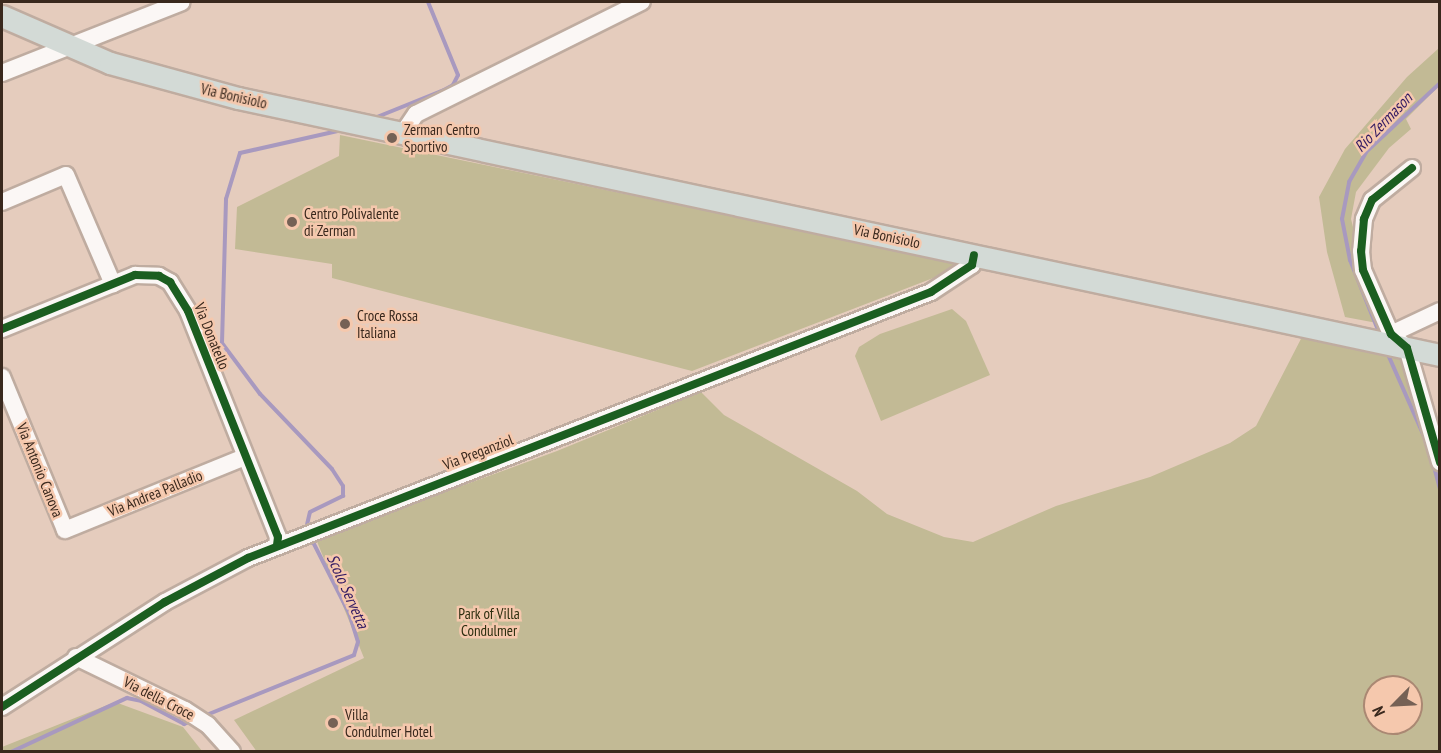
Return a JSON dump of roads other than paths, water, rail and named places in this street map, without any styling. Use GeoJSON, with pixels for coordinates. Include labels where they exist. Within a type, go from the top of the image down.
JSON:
{"type":"FeatureCollection","features":[{"type":"Feature","properties":{"kind":"main road","name":"Via Bonisiolo"},"geometry":{"type":"LineString","coordinates":[[2,16],[68,48],[164,80],[974,255],[1381,338],[1407,348],[1440,355]]}},
{"type":"Feature","properties":{"kind":"street"},"geometry":{"type":"LineString","coordinates":[[2,74],[68,48],[157,6],[182,2]]}},
{"type":"Feature","properties":{"kind":"street"},"geometry":{"type":"LineString","coordinates":[[403,133],[416,114],[642,2]]}},
{"type":"Feature","properties":{"kind":"street"},"geometry":{"type":"LineString","coordinates":[[1412,168],[1372,200],[1361,234],[1363,270],[1381,338],[1440,311]]}},
{"type":"Feature","properties":{"kind":"street"},"geometry":{"type":"LineString","coordinates":[[2,202],[66,175],[113,284]]}},
{"type":"Feature","properties":{"kind":"street","name":"Via Preganziol"},"geometry":{"type":"LineString","coordinates":[[2,707],[76,657],[165,602],[280,541],[931,292],[972,265],[974,255]]}},
{"type":"Feature","properties":{"kind":"street","name":"Via Donatello"},"geometry":{"type":"LineString","coordinates":[[2,329],[113,284],[147,273],[170,282],[178,291],[280,541]]}},
{"type":"Feature","properties":{"kind":"street"},"geometry":{"type":"LineString","coordinates":[[1407,348],[1440,462]]}},
{"type":"Feature","properties":{"kind":"street","name":"Via Antonio Canova"},"geometry":{"type":"LineString","coordinates":[[2,377],[65,530]]}},
{"type":"Feature","properties":{"kind":"street","name":"Via Andrea Palladio"},"geometry":{"type":"LineString","coordinates":[[65,530],[245,457]]}},
{"type":"Feature","properties":{"kind":"street","name":"Via della Croce"},"geometry":{"type":"LineString","coordinates":[[76,657],[185,710],[208,725],[232,752]]}},
{"type":"Feature","properties":{"kind":"waterway","name":"Scolo Servetta"},"geometry":{"type":"LineString","coordinates":[[377,117],[444,90],[453,85],[458,75],[428,2]]}},
{"type":"Feature","properties":{"kind":"waterway","name":"Rio Zermason"},"geometry":{"type":"LineString","coordinates":[[1380,335],[1350,260],[1342,219],[1349,182],[1366,152],[1440,83]]}},
{"type":"Feature","properties":{"kind":"waterway","name":"Scolo Servetta"},"geometry":{"type":"LineString","coordinates":[[306,529],[310,512],[343,496],[343,486],[332,469],[260,394],[222,343],[226,199],[240,153],[338,131]]}},
{"type":"Feature","properties":{"kind":"waterway","name":"Rio Zermason"},"geometry":{"type":"LineString","coordinates":[[1386,350],[1424,436]]}},
{"type":"Feature","properties":{"kind":"waterway","name":"Rio Zermason"},"geometry":{"type":"LineString","coordinates":[[1433,463],[1440,489]]}},
{"type":"Feature","properties":{"kind":"waterway","name":"Scolo Servetta"},"geometry":{"type":"LineString","coordinates":[[204,716],[354,655],[358,642],[349,613],[311,538]]}},
{"type":"Feature","properties":{"kind":"waterway","name":"Scolo Servetta"},"geometry":{"type":"LineString","coordinates":[[11,752],[127,698],[141,701],[184,724],[192,721]]}},
{"type":"Feature","properties":{"kind":"place","name":"Zerman Centro Sportivo"},"geometry":{"type":"Point","coordinates":[392,138]}},
{"type":"Feature","properties":{"kind":"place","name":"Centro Polivalente di Zerman"},"geometry":{"type":"Point","coordinates":[292,222]}},
{"type":"Feature","properties":{"kind":"place","name":"Croce Rossa Italiana"},"geometry":{"type":"Point","coordinates":[345,324]}},
{"type":"Feature","properties":{"kind":"place","name":"Villa Condulmer Hotel"},"geometry":{"type":"Point","coordinates":[333,723]}},
{"type":"Feature","properties":{"kind":"park label","name":"Park of Villa Condulmer"},"geometry":{"type":"Point","coordinates":[489,622]}}]}
